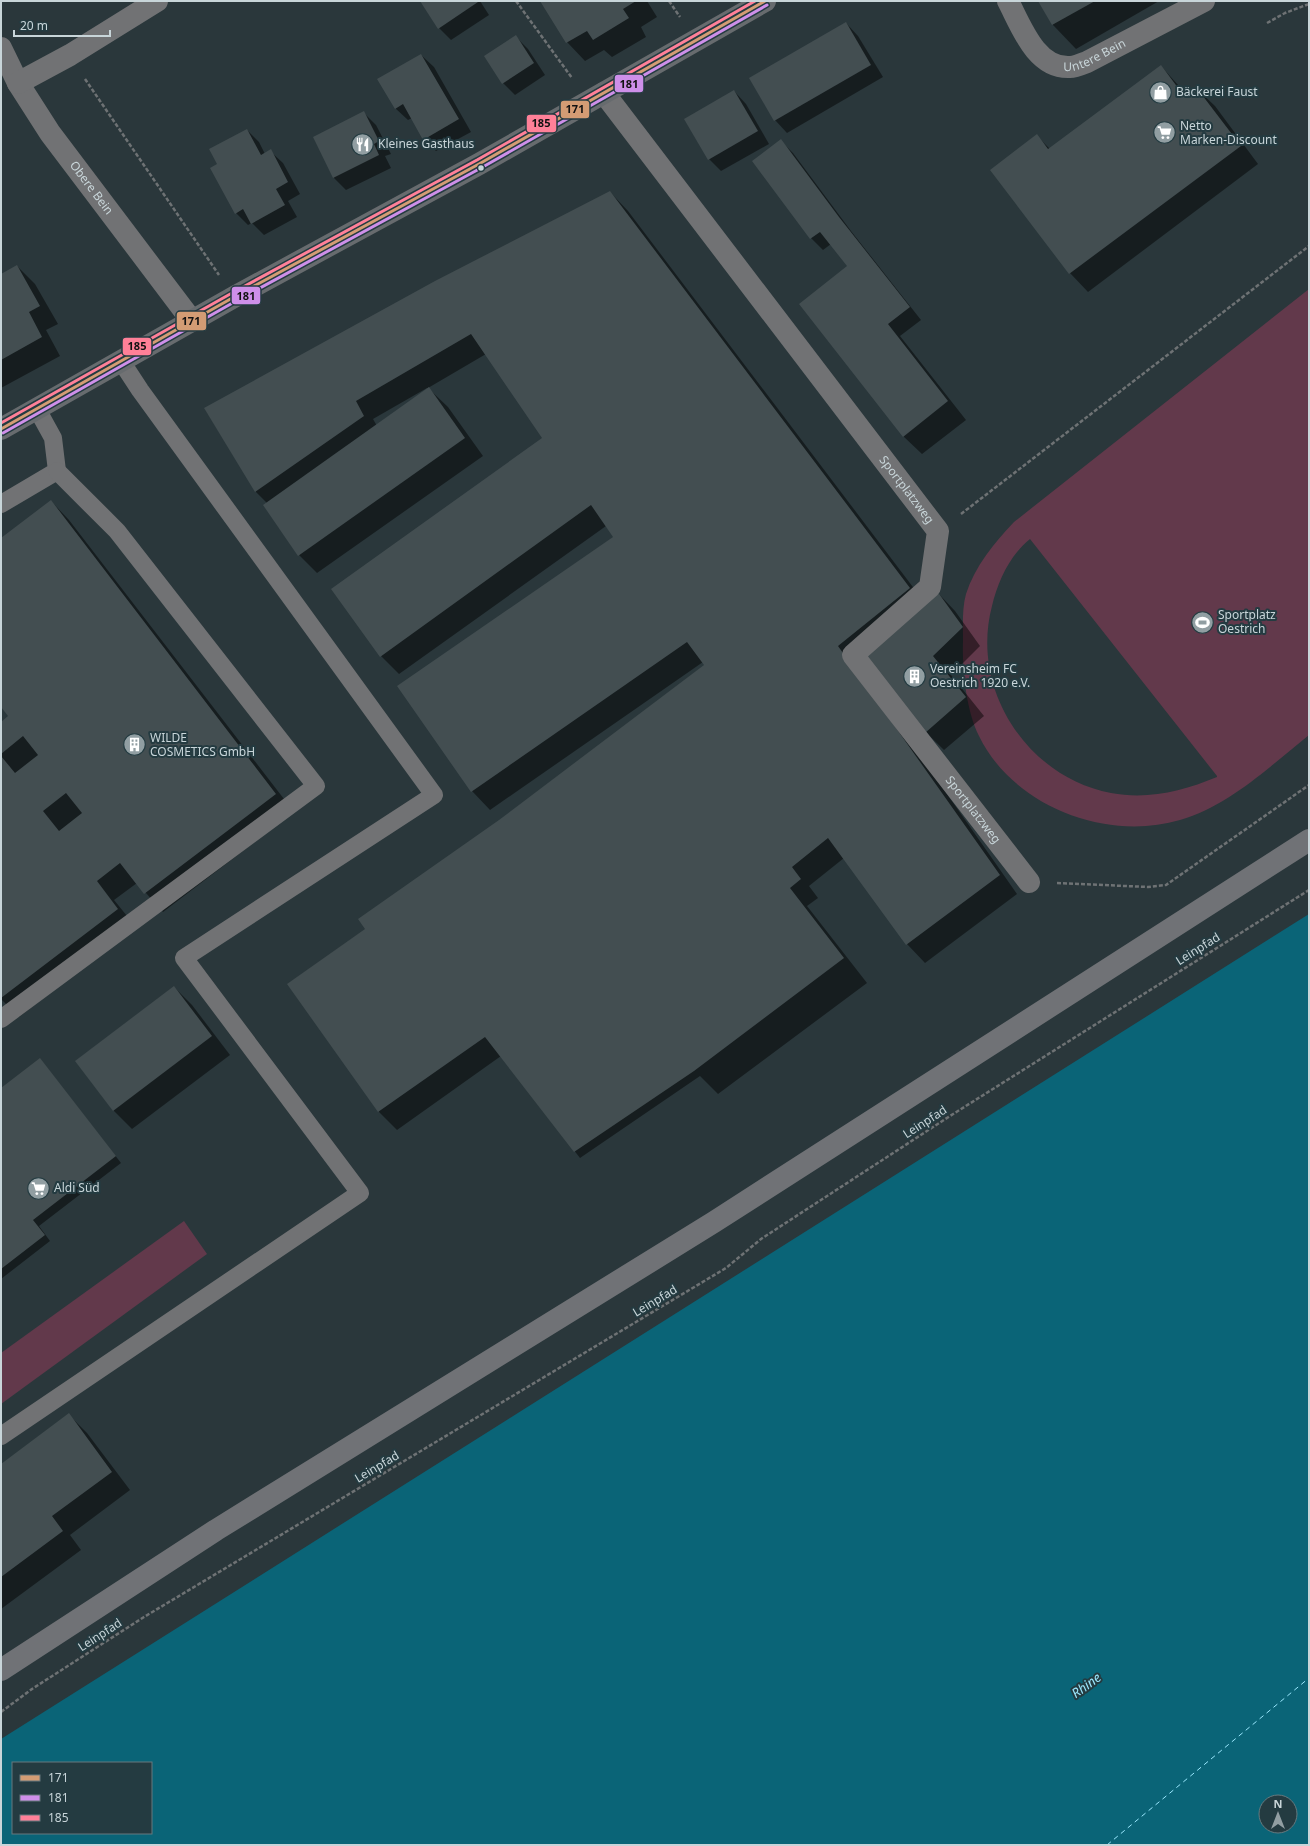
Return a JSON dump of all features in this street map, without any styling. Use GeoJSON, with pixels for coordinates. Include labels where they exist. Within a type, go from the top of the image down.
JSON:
{"type":"FeatureCollection","features":[{"type":"Feature","properties":{"kind":"main road"},"geometry":{"type":"LineString","coordinates":[[1,429],[234,297],[479,164],[765,1]]}},
{"type":"Feature","properties":{"kind":"main road"},"geometry":{"type":"LineString","coordinates":[[1,1670],[216,1530],[714,1222],[1309,840]]}},
{"type":"Feature","properties":{"kind":"street"},"geometry":{"type":"LineString","coordinates":[[18,83],[70,55],[157,1]]}},
{"type":"Feature","properties":{"kind":"street","name":"Untere Bein"},"geometry":{"type":"LineString","coordinates":[[1008,1],[1031,44],[1041,56],[1054,66],[1071,68],[1087,62],[1204,1]]}},
{"type":"Feature","properties":{"kind":"street","name":"Obere Bein"},"geometry":{"type":"LineString","coordinates":[[1,48],[18,83],[50,133],[192,321]]}},
{"type":"Feature","properties":{"kind":"street","name":"Sportplatzweg"},"geometry":{"type":"LineString","coordinates":[[596,97],[938,531],[930,587],[853,655],[1029,882]]}},
{"type":"Feature","properties":{"kind":"lane"},"geometry":{"type":"LineString","coordinates":[[1,1436],[360,1192],[184,958],[434,795],[140,390],[121,361]]}},
{"type":"Feature","properties":{"kind":"lane"},"geometry":{"type":"LineString","coordinates":[[1,1019],[316,786],[117,531],[56,471],[53,438],[37,409]]}},
{"type":"Feature","properties":{"kind":"lane"},"geometry":{"type":"LineString","coordinates":[[1,504],[56,471]]}},
{"type":"Feature","properties":{"kind":"path"},"geometry":{"type":"LineString","coordinates":[[516,1],[596,97]]}},
{"type":"Feature","properties":{"kind":"path"},"geometry":{"type":"LineString","coordinates":[[1267,23],[1285,12],[1309,4]]}},
{"type":"Feature","properties":{"kind":"path"},"geometry":{"type":"LineString","coordinates":[[70,55],[234,297]]}},
{"type":"Feature","properties":{"kind":"path"},"geometry":{"type":"LineString","coordinates":[[938,531],[1309,246]]}},
{"type":"Feature","properties":{"kind":"path"},"geometry":{"type":"LineString","coordinates":[[1029,882],[1148,887],[1166,885],[1309,785]]}},
{"type":"Feature","properties":{"kind":"path","name":"Leinpfad"},"geometry":{"type":"LineString","coordinates":[[1,1712],[32,1689],[144,1617],[726,1268],[761,1238],[950,1116],[1309,890]]}},
{"type":"Feature","properties":{"kind":"shaded area","name":"Sportplatz Oestrich"},"geometry":{"type":"Polygon","coordinates":[[[1309,289],[1309,735],[1264,772],[1216,805],[1180,820],[1152,826],[1122,826],[1093,822],[1064,812],[1038,799],[1014,782],[994,761],[979,736],[971,714],[964,677],[963,617],[966,594],[974,574],[999,538],[1014,522],[1309,289]],[[1030,539],[1016,553],[1001,578],[992,606],[987,637],[990,668],[998,697],[1012,725],[1031,749],[1054,769],[1081,784],[1111,793],[1125,795],[1152,795],[1165,793],[1191,786],[1217,776],[1030,539]]]}},
{"type":"Feature","properties":{"kind":"shaded area"},"geometry":{"type":"Polygon","coordinates":[[[184,1221],[207,1254],[1,1404],[1,1353],[184,1221]]]}},
{"type":"Feature","properties":{"kind":"water","name":"Rhine"},"geometry":{"type":"Polygon","coordinates":[[[1309,914],[1309,1845],[1,1845],[1,1739],[1309,914]]]}},
{"type":"Feature","properties":{"kind":"building"},"geometry":{"type":"Polygon","coordinates":[[[420,1],[477,1],[478,2],[438,29],[420,1]]]}},
{"type":"Feature","properties":{"kind":"building"},"geometry":{"type":"Polygon","coordinates":[[[540,1],[636,1],[623,9],[629,18],[593,40],[587,31],[566,43],[540,1]]]}},
{"type":"Feature","properties":{"kind":"building"},"geometry":{"type":"Polygon","coordinates":[[[1038,1],[1095,1],[1052,25],[1038,1]]]}},
{"type":"Feature","properties":{"kind":"building"},"geometry":{"type":"Polygon","coordinates":[[[846,22],[871,65],[774,121],[749,78],[846,22]]]}},
{"type":"Feature","properties":{"kind":"building"},"geometry":{"type":"Polygon","coordinates":[[[516,35],[534,63],[502,84],[484,56],[516,35]]]}},
{"type":"Feature","properties":{"kind":"building"},"geometry":{"type":"Polygon","coordinates":[[[421,54],[459,119],[423,140],[403,104],[395,109],[377,79],[421,54]]]}},
{"type":"Feature","properties":{"kind":"building"},"geometry":{"type":"Polygon","coordinates":[[[1161,65],[1184,96],[1196,87],[1241,146],[1069,274],[990,170],[1037,134],[1048,149],[1161,65]]]}},
{"type":"Feature","properties":{"kind":"building"},"geometry":{"type":"Polygon","coordinates":[[[734,90],[758,131],[708,160],[684,119],[734,90]]]}},
{"type":"Feature","properties":{"kind":"building"},"geometry":{"type":"Polygon","coordinates":[[[364,111],[379,141],[374,144],[379,155],[333,178],[313,137],[364,111]]]}},
{"type":"Feature","properties":{"kind":"building"},"geometry":{"type":"Polygon","coordinates":[[[247,129],[261,155],[271,149],[288,182],[276,189],[285,205],[251,224],[243,209],[235,214],[210,168],[217,164],[209,149],[247,129]]]}},
{"type":"Feature","properties":{"kind":"building"},"geometry":{"type":"Polygon","coordinates":[[[781,139],[839,217],[910,307],[888,324],[948,401],[903,437],[799,304],[847,266],[820,232],[810,239],[752,161],[781,139]]]}},
{"type":"Feature","properties":{"kind":"building"},"geometry":{"type":"Polygon","coordinates":[[[610,191],[910,588],[838,646],[1000,875],[906,945],[828,838],[792,867],[801,879],[790,888],[844,958],[694,1071],[574,1152],[485,1037],[378,1112],[287,984],[365,929],[358,919],[499,820],[704,665],[687,642],[471,792],[397,686],[613,537],[591,505],[380,657],[331,589],[542,438],[471,334],[356,401],[364,416],[255,492],[204,408],[435,281],[610,191]]]}},
{"type":"Feature","properties":{"kind":"building"},"geometry":{"type":"Polygon","coordinates":[[[17,265],[40,306],[29,312],[42,337],[1,360],[1,274],[17,265]]]}},
{"type":"Feature","properties":{"kind":"building"},"geometry":{"type":"Polygon","coordinates":[[[429,387],[465,438],[298,556],[263,505],[429,387]]]}},
{"type":"Feature","properties":{"kind":"building","name":"WILDE COSMETICS GmbH"},"geometry":{"type":"Polygon","coordinates":[[[51,500],[276,794],[144,894],[120,863],[97,881],[118,909],[1,998],[1,756],[15,773],[38,755],[23,736],[1,754],[1,722],[8,716],[1,707],[1,538],[51,500]],[[66,793],[43,811],[59,831],[82,813],[66,793]]]}},
{"type":"Feature","properties":{"kind":"building","name":"Vereinsheim FC Oestrich 1920 e.V."},"geometry":{"type":"Polygon","coordinates":[[[937,591],[963,627],[933,656],[966,697],[925,733],[860,655],[937,591]]]}},
{"type":"Feature","properties":{"kind":"building"},"geometry":{"type":"Polygon","coordinates":[[[174,986],[212,1036],[113,1111],[75,1061],[174,986]]]}},
{"type":"Feature","properties":{"kind":"building","name":"Aldi Süd"},"geometry":{"type":"Polygon","coordinates":[[[40,1058],[116,1156],[33,1220],[45,1235],[1,1269],[1,1088],[40,1058]]]}},
{"type":"Feature","properties":{"kind":"building"},"geometry":{"type":"Polygon","coordinates":[[[69,1413],[112,1472],[52,1516],[63,1531],[1,1577],[1,1464],[69,1413]]]}},
{"type":"Feature","properties":{"kind":"ferry route"},"geometry":{"type":"LineString","coordinates":[[1107,1845],[1309,1678]]}},
{"type":"Feature","properties":{"kind":"transit line","name":"185"},"geometry":{"type":"LineString","coordinates":[[1,423],[232,293],[477,160],[755,1]]}},
{"type":"Feature","properties":{"kind":"transit line","name":"171"},"geometry":{"type":"LineString","coordinates":[[1,429],[234,297],[479,164],[765,1]]}},
{"type":"Feature","properties":{"kind":"transit line","name":"181"},"geometry":{"type":"LineString","coordinates":[[3,433],[236,301],[481,168],[767,5]]}},
{"type":"Feature","properties":{"kind":"place","name":"Bäckerei Faust"},"geometry":{"type":"Point","coordinates":[1161,92]}},
{"type":"Feature","properties":{"kind":"place","name":"Netto Marken-Discount"},"geometry":{"type":"Point","coordinates":[1165,133]}},
{"type":"Feature","properties":{"kind":"place","name":"Kleines Gasthaus"},"geometry":{"type":"Point","coordinates":[363,144]}},
{"type":"Feature","properties":{"kind":"place","name":"Sportplatz Oestrich"},"geometry":{"type":"Point","coordinates":[1202,622]}},
{"type":"Feature","properties":{"kind":"place","name":"Vereinsheim FC Oestrich 1920 e.V."},"geometry":{"type":"Point","coordinates":[914,676]}},
{"type":"Feature","properties":{"kind":"place","name":"WILDE COSMETICS GmbH"},"geometry":{"type":"Point","coordinates":[134,745]}},
{"type":"Feature","properties":{"kind":"place","name":"Aldi Süd"},"geometry":{"type":"Point","coordinates":[38,1188]}}]}
